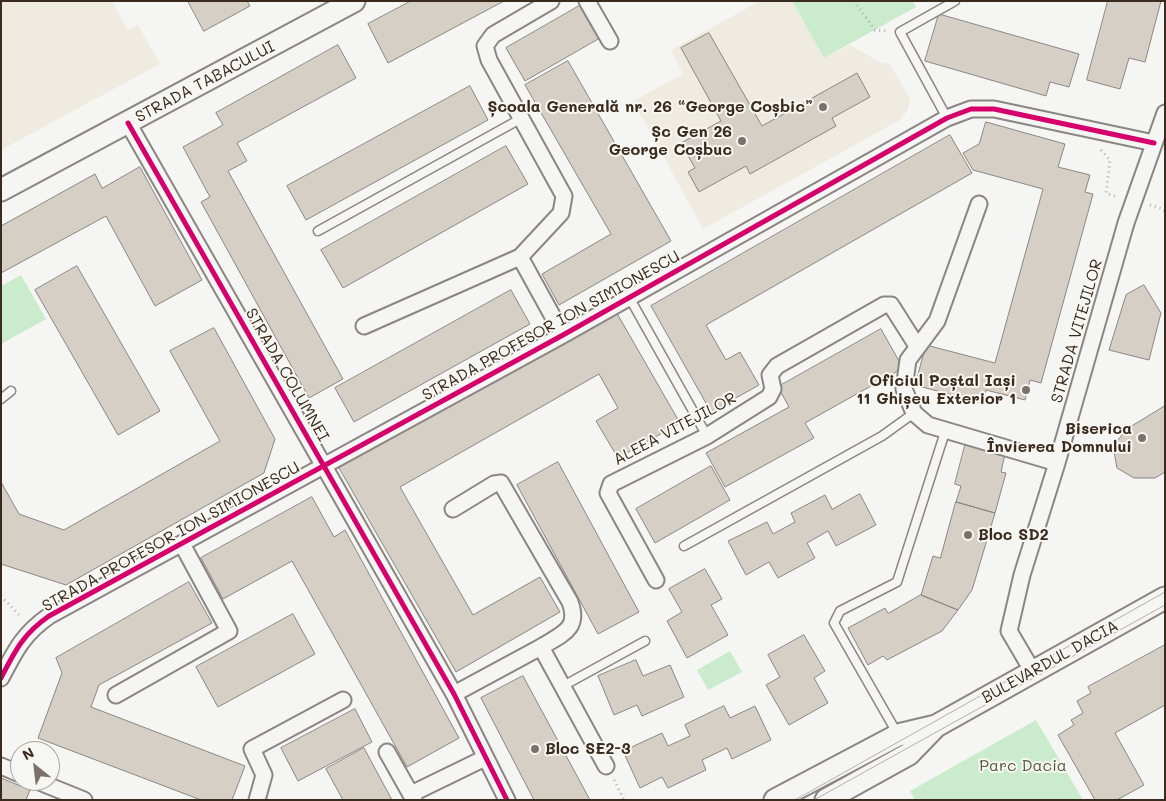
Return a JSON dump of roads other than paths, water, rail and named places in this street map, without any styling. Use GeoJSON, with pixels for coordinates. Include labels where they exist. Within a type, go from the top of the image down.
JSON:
{"type":"FeatureCollection","features":[{"type":"Feature","properties":{"kind":"street","name":"STRADA TABACULUI"},"geometry":{"type":"LineString","coordinates":[[1,190],[354,1]]}},
{"type":"Feature","properties":{"kind":"street"},"geometry":{"type":"LineString","coordinates":[[364,326],[520,258],[561,213],[564,206],[564,196],[489,60],[485,46],[492,35],[550,1]]}},
{"type":"Feature","properties":{"kind":"street"},"geometry":{"type":"LineString","coordinates":[[587,1],[610,41]]}},
{"type":"Feature","properties":{"kind":"street","name":"STRADA PROFESOR ION SIMIONESCU"},"geometry":{"type":"LineString","coordinates":[[1,678],[17,646],[32,628],[629,298],[947,118],[971,108],[994,109],[1154,143]]}},
{"type":"Feature","properties":{"kind":"street","name":"STRADA VITEJILOR"},"geometry":{"type":"LineString","coordinates":[[1033,672],[1008,631],[1022,575],[1057,463],[1133,201],[1165,113]]}},
{"type":"Feature","properties":{"kind":"street","name":"STRADA COLUMNEI"},"geometry":{"type":"LineString","coordinates":[[128,123],[326,466],[454,694],[507,800]]}},
{"type":"Feature","properties":{"kind":"street"},"geometry":{"type":"LineString","coordinates":[[979,204],[937,321],[908,360],[904,389],[914,413],[928,425],[945,432],[1057,463]]}},
{"type":"Feature","properties":{"kind":"street"},"geometry":{"type":"LineString","coordinates":[[520,258],[563,334]]}},
{"type":"Feature","properties":{"kind":"street","name":"ALEEA VITEJILOR"},"geometry":{"type":"LineString","coordinates":[[656,580],[608,493],[611,484],[707,436],[769,397],[773,389],[770,375],[777,366],[884,306],[891,305],[917,346]]}},
{"type":"Feature","properties":{"kind":"street"},"geometry":{"type":"LineString","coordinates":[[453,509],[494,484],[501,483],[574,612],[573,622],[566,632],[454,694]]}},
{"type":"Feature","properties":{"kind":"street"},"geometry":{"type":"LineString","coordinates":[[116,695],[229,631],[182,544]]}},
{"type":"Feature","properties":{"kind":"street","name":"BULEVARDUL DACIA"},"geometry":{"type":"LineString","coordinates":[[775,800],[904,744],[1165,598]]}},
{"type":"Feature","properties":{"kind":"street"},"geometry":{"type":"LineString","coordinates":[[541,647],[606,766]]}},
{"type":"Feature","properties":{"kind":"street"},"geometry":{"type":"LineString","coordinates":[[257,800],[264,775],[252,750],[343,700]]}},
{"type":"Feature","properties":{"kind":"street","name":"BULEVARDUL DACIA"},"geometry":{"type":"LineString","coordinates":[[826,800],[904,744]]}},
{"type":"Feature","properties":{"kind":"street"},"geometry":{"type":"LineString","coordinates":[[387,752],[412,797],[485,758]]}},
{"type":"Feature","properties":{"kind":"street"},"geometry":{"type":"LineString","coordinates":[[60,790],[84,800]]}},
{"type":"Feature","properties":{"kind":"lane"},"geometry":{"type":"LineString","coordinates":[[947,118],[900,32],[954,1]]}},
{"type":"Feature","properties":{"kind":"lane"},"geometry":{"type":"LineString","coordinates":[[318,231],[522,118]]}},
{"type":"Feature","properties":{"kind":"lane"},"geometry":{"type":"LineString","coordinates":[[629,298],[707,436]]}},
{"type":"Feature","properties":{"kind":"lane"},"geometry":{"type":"LineString","coordinates":[[1,399],[11,390]]}},
{"type":"Feature","properties":{"kind":"lane"},"geometry":{"type":"LineString","coordinates":[[684,546],[882,436],[914,413]]}},
{"type":"Feature","properties":{"kind":"lane"},"geometry":{"type":"LineString","coordinates":[[904,744],[834,623],[840,611],[897,582],[945,432]]}},
{"type":"Feature","properties":{"kind":"lane"},"geometry":{"type":"LineString","coordinates":[[562,686],[645,641]]}},
{"type":"Feature","properties":{"kind":"tram line"},"geometry":{"type":"LineString","coordinates":[[795,800],[1165,592]]}},
{"type":"Feature","properties":{"kind":"tram line"},"geometry":{"type":"LineString","coordinates":[[814,800],[1165,605]]}},
{"type":"Feature","properties":{"kind":"place","name":"Școala Generală nr. 26 “George Coșbic”"},"geometry":{"type":"Point","coordinates":[823,107]}},
{"type":"Feature","properties":{"kind":"place","name":"Șc Gen 26 George Coșbuc"},"geometry":{"type":"Point","coordinates":[742,141]}},
{"type":"Feature","properties":{"kind":"place","name":"Oficiul Poștal Iași 11 Ghișeu Exterior 1"},"geometry":{"type":"Point","coordinates":[1026,390]}},
{"type":"Feature","properties":{"kind":"place","name":"Biserica Învierea Domnului"},"geometry":{"type":"Point","coordinates":[1142,438]}},
{"type":"Feature","properties":{"kind":"place","name":"Bloc SD2"},"geometry":{"type":"Point","coordinates":[968,535]}},
{"type":"Feature","properties":{"kind":"place","name":"Bloc SE2-3"},"geometry":{"type":"Point","coordinates":[535,749]}},
{"type":"Feature","properties":{"kind":"park label","name":"Parc Dacia"},"geometry":{"type":"Point","coordinates":[1023,766]}}]}
